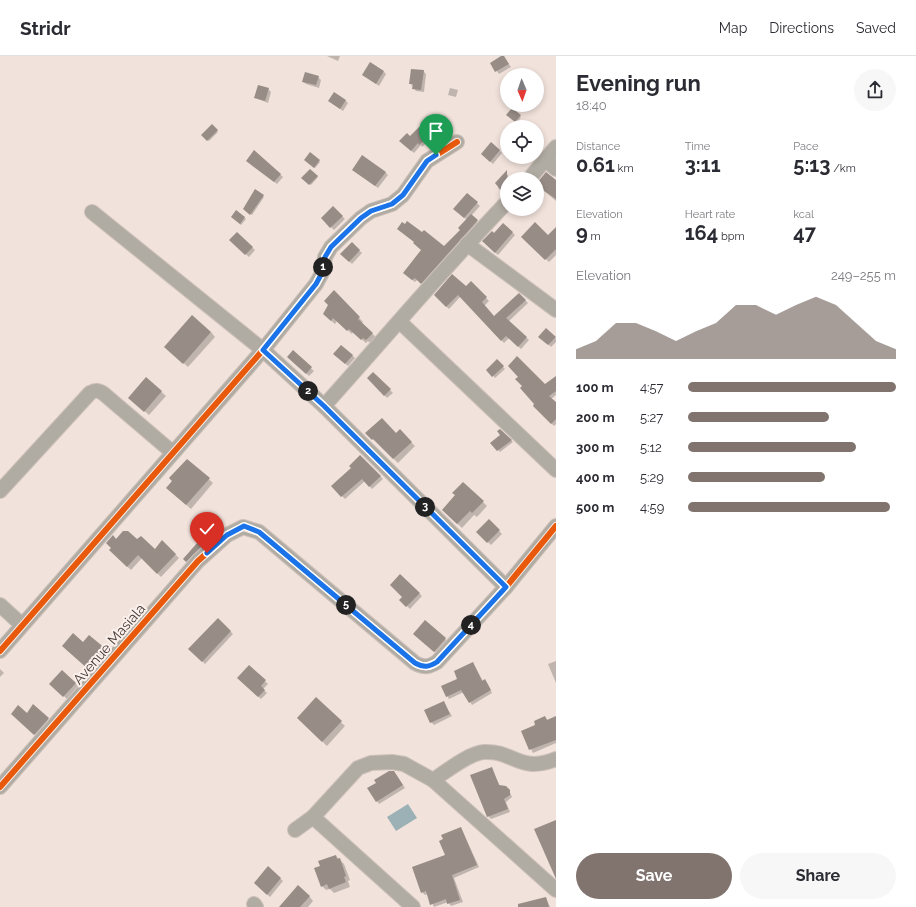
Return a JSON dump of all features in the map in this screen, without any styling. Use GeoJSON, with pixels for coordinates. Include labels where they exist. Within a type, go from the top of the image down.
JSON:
{"type":"FeatureCollection","features":[{"type":"Feature","properties":{"kind":"street"},"geometry":{"type":"LineString","coordinates":[[0,651],[172,452],[263,350],[316,284],[323,271],[325,257],[331,247],[361,218],[371,211],[392,204],[403,195],[427,161],[457,142]]}},
{"type":"Feature","properties":{"kind":"street"},"geometry":{"type":"LineString","coordinates":[[540,172],[551,165],[556,147]]}},
{"type":"Feature","properties":{"kind":"street"},"geometry":{"type":"LineString","coordinates":[[324,406],[400,322],[467,244],[500,209]]}},
{"type":"Feature","properties":{"kind":"street"},"geometry":{"type":"LineString","coordinates":[[92,212],[263,350],[324,406],[506,587],[556,526]]}},
{"type":"Feature","properties":{"kind":"street"},"geometry":{"type":"LineString","coordinates":[[467,244],[556,310]]}},
{"type":"Feature","properties":{"kind":"street"},"geometry":{"type":"LineString","coordinates":[[400,322],[556,470]]}},
{"type":"Feature","properties":{"kind":"street"},"geometry":{"type":"LineString","coordinates":[[0,491],[94,390],[100,390],[172,452]]}},
{"type":"Feature","properties":{"kind":"street","name":"Avenue Masiala"},"geometry":{"type":"LineString","coordinates":[[0,787],[198,561],[227,535],[244,526],[259,532],[415,663],[422,667],[430,667],[437,662],[506,587]]}},
{"type":"Feature","properties":{"kind":"street"},"geometry":{"type":"LineString","coordinates":[[0,605],[22,625]]}},
{"type":"Feature","properties":{"kind":"street"},"geometry":{"type":"LineString","coordinates":[[433,780],[474,754],[484,752],[492,752],[529,765],[543,764],[556,759]]}},
{"type":"Feature","properties":{"kind":"street"},"geometry":{"type":"LineString","coordinates":[[295,830],[313,817],[352,774],[371,763],[392,762],[404,764],[433,780],[556,890]]}},
{"type":"Feature","properties":{"kind":"street"},"geometry":{"type":"LineString","coordinates":[[313,817],[413,907]]}},
{"type":"Feature","properties":{"kind":"shaded area"},"geometry":{"type":"Polygon","coordinates":[[[408,804],[417,818],[396,831],[387,817],[408,804]]]}},
{"type":"Feature","properties":{"kind":"building"},"geometry":{"type":"Polygon","coordinates":[[[501,56],[504,56],[509,64],[495,72],[490,63],[501,56]]]}},
{"type":"Feature","properties":{"kind":"building"},"geometry":{"type":"Polygon","coordinates":[[[370,62],[384,71],[376,84],[362,75],[370,62]]]}},
{"type":"Feature","properties":{"kind":"building"},"geometry":{"type":"Polygon","coordinates":[[[411,69],[424,70],[421,90],[412,89],[413,84],[409,84],[411,69]]]}},
{"type":"Feature","properties":{"kind":"building"},"geometry":{"type":"Polygon","coordinates":[[[305,72],[319,76],[316,85],[302,82],[305,72]]]}},
{"type":"Feature","properties":{"kind":"building"},"geometry":{"type":"Polygon","coordinates":[[[258,85],[269,88],[265,101],[254,98],[258,85]]]}},
{"type":"Feature","properties":{"kind":"building"},"geometry":{"type":"Polygon","coordinates":[[[334,92],[346,100],[340,109],[328,101],[334,92]]]}},
{"type":"Feature","properties":{"kind":"building"},"geometry":{"type":"Polygon","coordinates":[[[509,112],[517,112],[521,115],[517,120],[512,120],[506,115],[509,112]]]}},
{"type":"Feature","properties":{"kind":"building"},"geometry":{"type":"Polygon","coordinates":[[[212,124],[218,130],[207,141],[201,135],[212,124]]]}},
{"type":"Feature","properties":{"kind":"building"},"geometry":{"type":"Polygon","coordinates":[[[419,127],[428,137],[419,145],[418,143],[411,151],[399,141],[407,133],[410,136],[419,127]]]}},
{"type":"Feature","properties":{"kind":"building"},"geometry":{"type":"Polygon","coordinates":[[[491,142],[500,150],[490,162],[481,154],[491,142]]]}},
{"type":"Feature","properties":{"kind":"building"},"geometry":{"type":"Polygon","coordinates":[[[254,150],[281,174],[274,182],[246,161],[254,150]]]}},
{"type":"Feature","properties":{"kind":"building"},"geometry":{"type":"Polygon","coordinates":[[[310,152],[320,160],[314,168],[304,160],[310,152]]]}},
{"type":"Feature","properties":{"kind":"building"},"geometry":{"type":"Polygon","coordinates":[[[362,155],[386,172],[375,186],[352,170],[362,155]]]}},
{"type":"Feature","properties":{"kind":"building"},"geometry":{"type":"Polygon","coordinates":[[[310,169],[318,176],[309,185],[301,178],[310,169]]]}},
{"type":"Feature","properties":{"kind":"building"},"geometry":{"type":"Polygon","coordinates":[[[546,172],[556,180],[556,199],[544,191],[544,174],[546,172]]]}},
{"type":"Feature","properties":{"kind":"building"},"geometry":{"type":"Polygon","coordinates":[[[500,178],[500,189],[495,183],[500,178]]]}},
{"type":"Feature","properties":{"kind":"building"},"geometry":{"type":"Polygon","coordinates":[[[255,189],[264,195],[250,215],[243,209],[255,189]]]}},
{"type":"Feature","properties":{"kind":"building"},"geometry":{"type":"Polygon","coordinates":[[[467,193],[478,202],[464,218],[453,209],[467,193]]]}},
{"type":"Feature","properties":{"kind":"building"},"geometry":{"type":"Polygon","coordinates":[[[333,206],[343,216],[330,228],[321,218],[333,206]]]}},
{"type":"Feature","properties":{"kind":"building"},"geometry":{"type":"Polygon","coordinates":[[[236,210],[245,217],[240,224],[231,217],[236,210]]]}},
{"type":"Feature","properties":{"kind":"building"},"geometry":{"type":"Polygon","coordinates":[[[471,214],[478,220],[421,284],[415,278],[412,280],[403,273],[421,250],[413,243],[414,242],[397,229],[402,222],[405,224],[407,221],[422,232],[424,230],[444,246],[460,230],[458,228],[471,214]]]}},
{"type":"Feature","properties":{"kind":"building"},"geometry":{"type":"Polygon","coordinates":[[[535,222],[548,235],[556,227],[556,249],[545,260],[521,237],[535,222]]]}},
{"type":"Feature","properties":{"kind":"building"},"geometry":{"type":"Polygon","coordinates":[[[503,223],[513,232],[495,253],[482,241],[492,231],[494,233],[503,223]]]}},
{"type":"Feature","properties":{"kind":"building"},"geometry":{"type":"Polygon","coordinates":[[[237,232],[253,247],[245,255],[229,240],[237,232]]]}},
{"type":"Feature","properties":{"kind":"building"},"geometry":{"type":"Polygon","coordinates":[[[352,242],[360,250],[349,262],[340,254],[352,242]]]}},
{"type":"Feature","properties":{"kind":"building"},"geometry":{"type":"Polygon","coordinates":[[[452,274],[466,286],[471,281],[487,297],[482,302],[494,316],[519,293],[526,300],[506,318],[527,337],[518,347],[506,336],[501,341],[458,295],[446,307],[434,295],[452,274]]]}},
{"type":"Feature","properties":{"kind":"building"},"geometry":{"type":"Polygon","coordinates":[[[334,290],[360,317],[358,319],[373,333],[366,340],[363,338],[361,340],[349,329],[347,331],[333,318],[331,321],[323,314],[328,305],[324,301],[334,290]]]}},
{"type":"Feature","properties":{"kind":"building"},"geometry":{"type":"Polygon","coordinates":[[[192,315],[211,332],[183,364],[164,347],[192,315]]]}},
{"type":"Feature","properties":{"kind":"building"},"geometry":{"type":"Polygon","coordinates":[[[546,328],[556,337],[548,345],[538,337],[546,328]]]}},
{"type":"Feature","properties":{"kind":"building"},"geometry":{"type":"Polygon","coordinates":[[[341,345],[353,355],[345,364],[333,354],[341,345]]]}},
{"type":"Feature","properties":{"kind":"building"},"geometry":{"type":"Polygon","coordinates":[[[293,350],[312,367],[306,374],[287,357],[293,350]]]}},
{"type":"Feature","properties":{"kind":"building"},"geometry":{"type":"Polygon","coordinates":[[[517,356],[545,384],[556,376],[556,391],[549,396],[556,402],[556,419],[551,424],[533,406],[534,404],[520,388],[522,386],[515,379],[518,377],[508,366],[517,356]]]}},
{"type":"Feature","properties":{"kind":"building"},"geometry":{"type":"Polygon","coordinates":[[[497,359],[504,366],[492,377],[486,370],[497,359]]]}},
{"type":"Feature","properties":{"kind":"building"},"geometry":{"type":"Polygon","coordinates":[[[373,372],[391,389],[384,396],[367,378],[373,372]]]}},
{"type":"Feature","properties":{"kind":"building"},"geometry":{"type":"Polygon","coordinates":[[[146,377],[162,391],[144,412],[128,398],[146,377]]]}},
{"type":"Feature","properties":{"kind":"building"},"geometry":{"type":"Polygon","coordinates":[[[382,418],[396,433],[400,429],[412,442],[393,459],[365,433],[382,418]]]}},
{"type":"Feature","properties":{"kind":"building"},"geometry":{"type":"Polygon","coordinates":[[[500,429],[512,440],[497,451],[490,443],[500,435],[497,431],[500,429]]]}},
{"type":"Feature","properties":{"kind":"building"},"geometry":{"type":"Polygon","coordinates":[[[360,455],[381,476],[369,487],[362,479],[341,497],[331,486],[351,468],[349,466],[360,455]]]}},
{"type":"Feature","properties":{"kind":"building"},"geometry":{"type":"Polygon","coordinates":[[[187,459],[210,478],[186,505],[166,488],[172,481],[169,478],[187,459]]]}},
{"type":"Feature","properties":{"kind":"building"},"geometry":{"type":"Polygon","coordinates":[[[463,482],[484,501],[472,513],[470,511],[457,524],[442,510],[455,495],[452,493],[463,482]]]}},
{"type":"Feature","properties":{"kind":"building"},"geometry":{"type":"Polygon","coordinates":[[[489,519],[500,530],[487,543],[476,532],[489,519]]]}},
{"type":"Feature","properties":{"kind":"building"},"geometry":{"type":"Polygon","coordinates":[[[123,531],[128,531],[137,539],[141,536],[155,549],[162,540],[176,554],[157,574],[138,555],[127,567],[109,550],[111,548],[106,543],[113,535],[116,539],[123,531]]]}},
{"type":"Feature","properties":{"kind":"building"},"geometry":{"type":"Polygon","coordinates":[[[198,542],[202,546],[186,562],[183,559],[198,542]]]}},
{"type":"Feature","properties":{"kind":"building"},"geometry":{"type":"Polygon","coordinates":[[[400,574],[420,593],[406,607],[399,600],[402,597],[390,585],[400,574]]]}},
{"type":"Feature","properties":{"kind":"building"},"geometry":{"type":"Polygon","coordinates":[[[218,618],[231,631],[202,662],[188,649],[218,618]]]}},
{"type":"Feature","properties":{"kind":"building"},"geometry":{"type":"Polygon","coordinates":[[[425,620],[446,638],[434,652],[413,634],[425,620]]]}},
{"type":"Feature","properties":{"kind":"building"},"geometry":{"type":"Polygon","coordinates":[[[73,633],[83,642],[89,635],[106,649],[88,669],[62,646],[73,633]]]}},
{"type":"Feature","properties":{"kind":"building"},"geometry":{"type":"Polygon","coordinates":[[[473,662],[482,681],[485,679],[491,690],[469,703],[461,690],[446,697],[441,686],[457,679],[454,671],[473,662]]]}},
{"type":"Feature","properties":{"kind":"building"},"geometry":{"type":"Polygon","coordinates":[[[249,665],[266,680],[261,686],[265,690],[258,697],[237,678],[249,665]]]}},
{"type":"Feature","properties":{"kind":"building"},"geometry":{"type":"Polygon","coordinates":[[[62,670],[76,683],[63,697],[49,684],[62,670]]]}},
{"type":"Feature","properties":{"kind":"building"},"geometry":{"type":"Polygon","coordinates":[[[316,697],[342,721],[322,742],[297,718],[316,697]]]}},
{"type":"Feature","properties":{"kind":"building"},"geometry":{"type":"Polygon","coordinates":[[[444,701],[450,714],[430,723],[424,710],[444,701]]]}},
{"type":"Feature","properties":{"kind":"building"},"geometry":{"type":"Polygon","coordinates":[[[33,704],[49,718],[34,735],[11,714],[18,705],[27,713],[33,704]]]}},
{"type":"Feature","properties":{"kind":"building"},"geometry":{"type":"Polygon","coordinates":[[[545,716],[547,720],[556,716],[556,740],[529,750],[521,731],[535,725],[534,721],[545,716]]]}},
{"type":"Feature","properties":{"kind":"building"},"geometry":{"type":"Polygon","coordinates":[[[492,767],[499,785],[506,786],[510,790],[510,795],[504,799],[508,809],[487,817],[470,775],[492,767]]]}},
{"type":"Feature","properties":{"kind":"building"},"geometry":{"type":"Polygon","coordinates":[[[389,771],[394,771],[403,785],[376,802],[367,788],[376,783],[374,780],[389,771]]]}},
{"type":"Feature","properties":{"kind":"building"},"geometry":{"type":"Polygon","coordinates":[[[556,820],[556,879],[534,829],[556,820]]]}},
{"type":"Feature","properties":{"kind":"building"},"geometry":{"type":"Polygon","coordinates":[[[461,827],[477,865],[452,875],[460,900],[447,904],[446,899],[430,905],[426,891],[421,893],[412,867],[445,855],[439,841],[443,839],[441,835],[461,827]]]}},
{"type":"Feature","properties":{"kind":"building"},"geometry":{"type":"Polygon","coordinates":[[[336,855],[337,859],[340,858],[346,876],[344,877],[346,882],[329,889],[327,884],[321,887],[314,868],[320,866],[318,861],[336,855]]]}},
{"type":"Feature","properties":{"kind":"building"},"geometry":{"type":"Polygon","coordinates":[[[268,866],[281,878],[267,895],[254,883],[268,866]]]}},
{"type":"Feature","properties":{"kind":"building"},"geometry":{"type":"Polygon","coordinates":[[[298,885],[310,896],[300,907],[279,907],[298,885]]]}},
{"type":"Feature","properties":{"kind":"building"},"geometry":{"type":"Polygon","coordinates":[[[546,897],[549,907],[518,907],[518,904],[546,897]]]}},
{"type":"Feature","properties":{"kind":"cycle path"},"geometry":{"type":"LineString","coordinates":[[0,651],[263,350],[316,284],[323,271],[325,257],[331,247],[361,218],[371,211],[392,204],[403,195],[427,161],[457,142]]}},
{"type":"Feature","properties":{"kind":"cycle path"},"geometry":{"type":"LineString","coordinates":[[0,787],[198,561],[227,535],[243,527],[259,532],[415,663],[421,666],[426,666],[437,662],[506,587],[556,526]]}},
{"type":"Feature","properties":{"kind":"route"},"geometry":{"type":"LineString","coordinates":[[207,553],[227,535],[244,526],[259,532],[415,663],[422,667],[430,667],[437,662],[506,587],[324,406],[263,350],[316,284],[323,271],[325,257],[331,247],[361,218],[371,211],[392,204],[403,195],[427,161],[436,155]]}}]}
